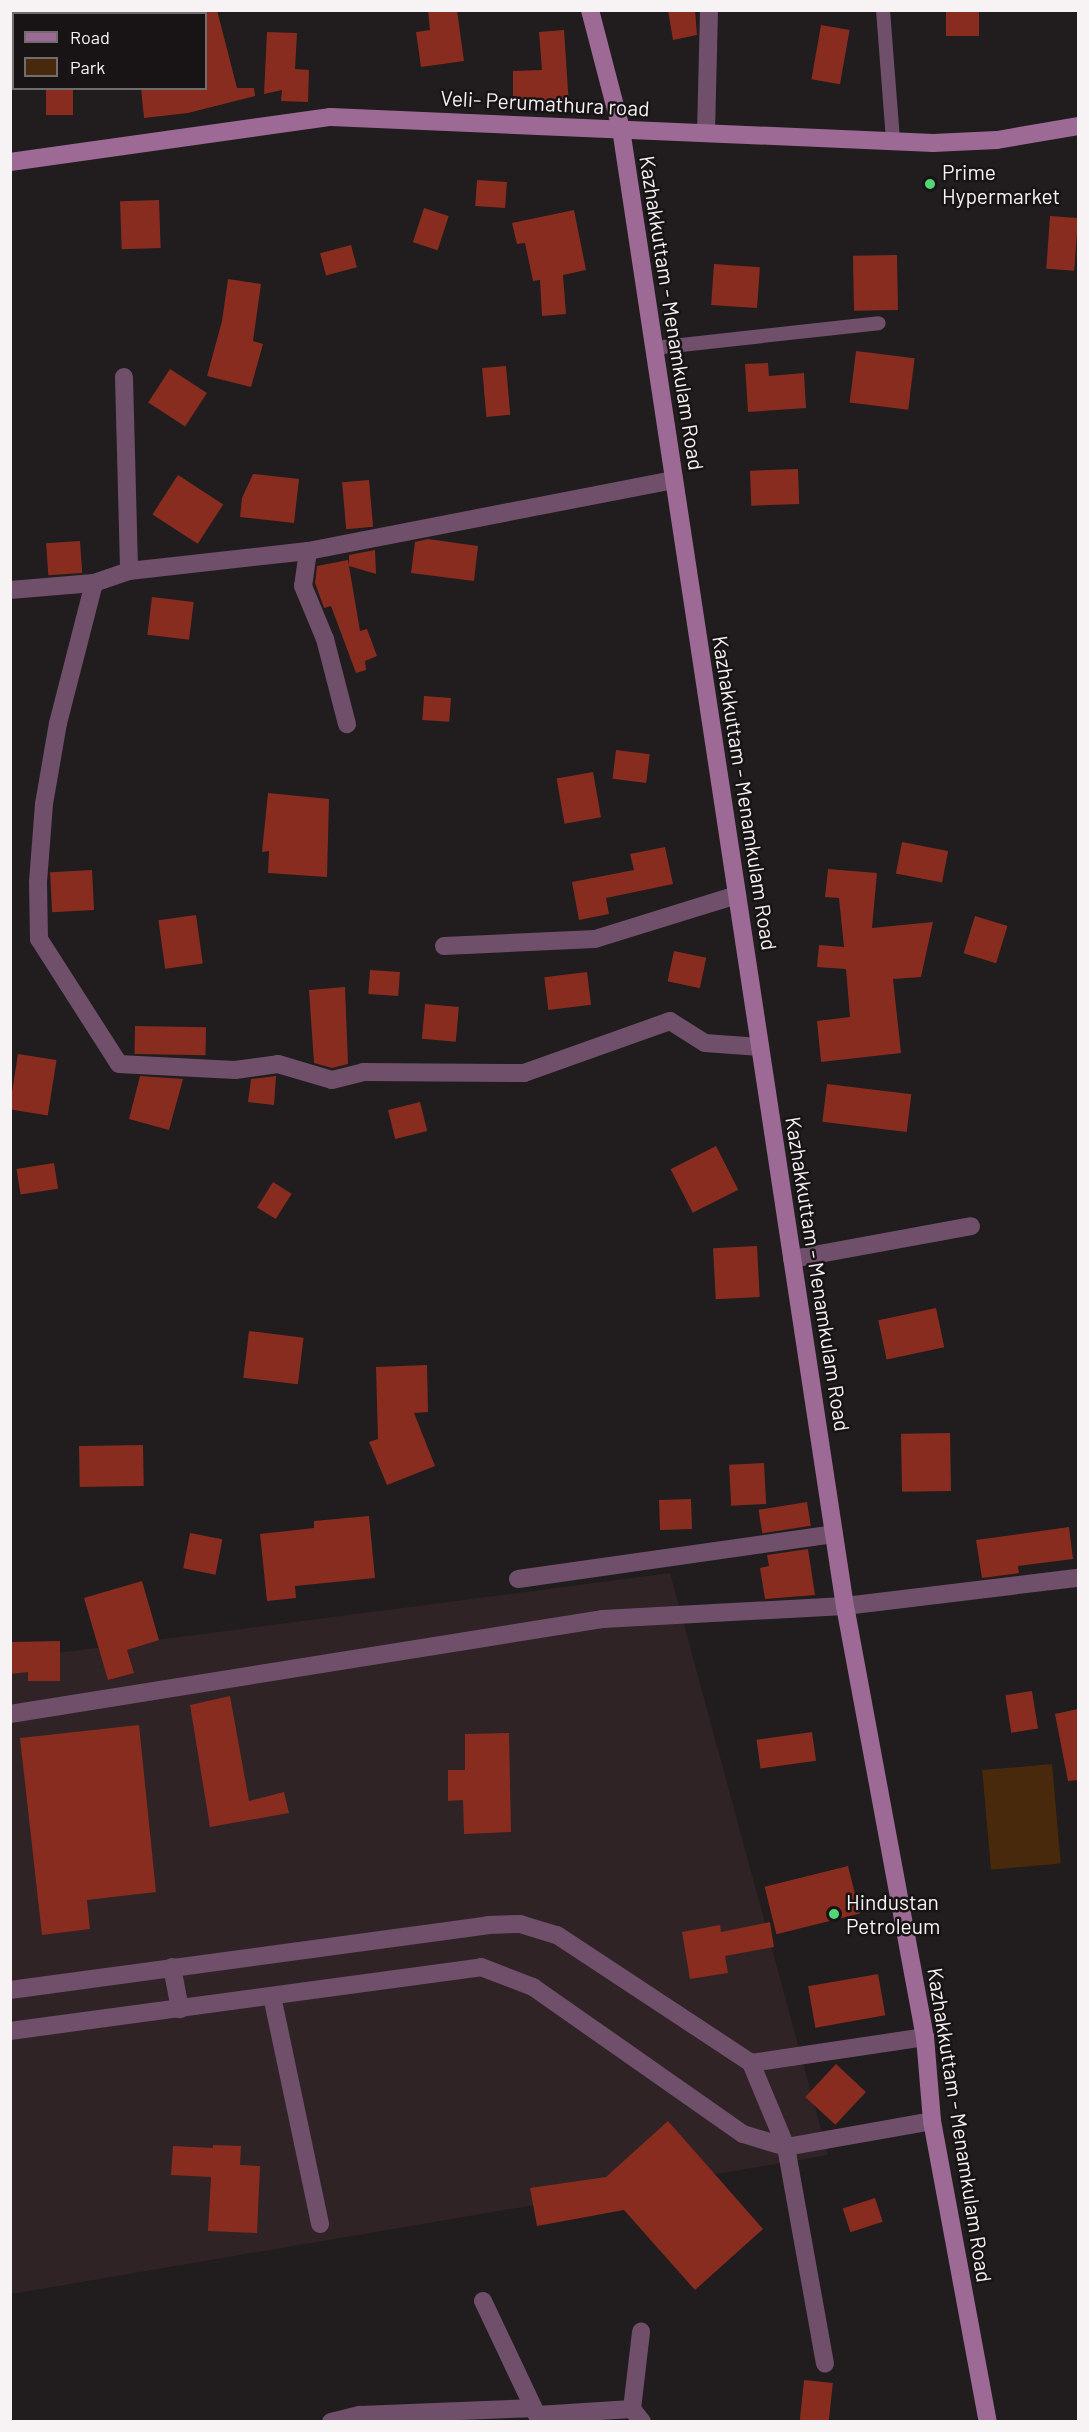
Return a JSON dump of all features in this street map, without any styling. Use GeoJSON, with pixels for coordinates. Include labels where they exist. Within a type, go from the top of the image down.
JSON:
{"type":"FeatureCollection","features":[{"type":"Feature","properties":{"kind":"main road","name":"Kazhakkuttam - Menamkulam Road"},"geometry":{"type":"LineString","coordinates":[[590,10],[621,129],[845,1606],[925,2037],[932,2121],[988,2421]]}},
{"type":"Feature","properties":{"kind":"main road","name":"Veli- Perumathura road"},"geometry":{"type":"LineString","coordinates":[[10,162],[331,117],[893,141],[997,140],[1078,126]]}},
{"type":"Feature","properties":{"kind":"street"},"geometry":{"type":"LineString","coordinates":[[706,133],[709,10]]}},
{"type":"Feature","properties":{"kind":"street"},"geometry":{"type":"LineString","coordinates":[[124,377],[129,571]]}},
{"type":"Feature","properties":{"kind":"street"},"geometry":{"type":"LineString","coordinates":[[10,591],[94,583],[129,571],[308,551],[674,480]]}},
{"type":"Feature","properties":{"kind":"street"},"geometry":{"type":"LineString","coordinates":[[308,551],[303,586],[325,639],[347,724]]}},
{"type":"Feature","properties":{"kind":"street"},"geometry":{"type":"LineString","coordinates":[[94,583],[58,723],[44,804],[38,882],[39,939],[119,1064],[235,1070],[278,1064],[332,1080],[363,1072],[524,1073],[670,1021],[705,1042],[760,1047]]}},
{"type":"Feature","properties":{"kind":"street"},"geometry":{"type":"LineString","coordinates":[[444,946],[595,939],[737,895]]}},
{"type":"Feature","properties":{"kind":"street"},"geometry":{"type":"LineString","coordinates":[[792,1258],[971,1226]]}},
{"type":"Feature","properties":{"kind":"street"},"geometry":{"type":"LineString","coordinates":[[518,1580],[834,1534]]}},
{"type":"Feature","properties":{"kind":"street"},"geometry":{"type":"LineString","coordinates":[[10,1714],[603,1619],[845,1606],[1078,1578]]}},
{"type":"Feature","properties":{"kind":"street"},"geometry":{"type":"LineString","coordinates":[[10,1990],[172,1967],[520,1924],[557,1935],[751,2063],[786,2147],[825,2364]]}},
{"type":"Feature","properties":{"kind":"street"},"geometry":{"type":"LineString","coordinates":[[172,1967],[180,2009]]}},
{"type":"Feature","properties":{"kind":"street"},"geometry":{"type":"LineString","coordinates":[[10,2031],[481,1967],[533,1987],[743,2134],[786,2147],[932,2121]]}},
{"type":"Feature","properties":{"kind":"street"},"geometry":{"type":"LineString","coordinates":[[272,1996],[320,2224]]}},
{"type":"Feature","properties":{"kind":"street"},"geometry":{"type":"LineString","coordinates":[[751,2063],[925,2037]]}},
{"type":"Feature","properties":{"kind":"street"},"geometry":{"type":"LineString","coordinates":[[483,2301],[531,2408]]}},
{"type":"Feature","properties":{"kind":"street"},"geometry":{"type":"LineString","coordinates":[[331,2421],[360,2415],[531,2408],[545,2416],[637,2415],[641,2332]]}},
{"type":"Feature","properties":{"kind":"lane"},"geometry":{"type":"LineString","coordinates":[[883,10],[893,141]]}},
{"type":"Feature","properties":{"kind":"lane"},"geometry":{"type":"LineString","coordinates":[[654,348],[879,323]]}},
{"type":"Feature","properties":{"kind":"shaded area"},"geometry":{"type":"Polygon","coordinates":[[[670,1573],[828,2155],[11,2294],[11,1659],[670,1573]]]}},
{"type":"Feature","properties":{"kind":"green space"},"geometry":{"type":"Polygon","coordinates":[[[1052,1764],[1061,1864],[991,1870],[982,1770],[1052,1764]]]}},
{"type":"Feature","properties":{"kind":"building"},"geometry":{"type":"Polygon","coordinates":[[[206,10],[217,10],[237,88],[254,88],[255,96],[188,113],[144,118],[141,90],[207,90],[206,10]]]}},
{"type":"Feature","properties":{"kind":"building"},"geometry":{"type":"Polygon","coordinates":[[[428,10],[457,10],[464,61],[421,67],[416,32],[430,30],[428,10]]]}},
{"type":"Feature","properties":{"kind":"building"},"geometry":{"type":"Polygon","coordinates":[[[668,10],[695,10],[697,35],[673,40],[668,10]]]}},
{"type":"Feature","properties":{"kind":"building"},"geometry":{"type":"Polygon","coordinates":[[[946,10],[979,10],[979,36],[946,36],[946,10]]]}},
{"type":"Feature","properties":{"kind":"building"},"geometry":{"type":"Polygon","coordinates":[[[821,25],[850,30],[840,84],[811,79],[821,25]]]}},
{"type":"Feature","properties":{"kind":"building"},"geometry":{"type":"Polygon","coordinates":[[[564,30],[569,105],[532,106],[532,99],[513,99],[513,71],[542,70],[539,32],[564,30]]]}},
{"type":"Feature","properties":{"kind":"building"},"geometry":{"type":"Polygon","coordinates":[[[267,32],[297,33],[295,69],[309,70],[308,102],[281,101],[282,90],[264,94],[267,32]]]}},
{"type":"Feature","properties":{"kind":"building"},"geometry":{"type":"Polygon","coordinates":[[[46,90],[73,90],[73,115],[46,115],[46,90]]]}},
{"type":"Feature","properties":{"kind":"building"},"geometry":{"type":"Polygon","coordinates":[[[477,180],[507,182],[505,208],[475,206],[477,180]]]}},
{"type":"Feature","properties":{"kind":"building"},"geometry":{"type":"Polygon","coordinates":[[[159,200],[161,248],[122,249],[120,201],[159,200]]]}},
{"type":"Feature","properties":{"kind":"building"},"geometry":{"type":"Polygon","coordinates":[[[424,208],[449,216],[438,250],[413,242],[424,208]]]}},
{"type":"Feature","properties":{"kind":"building"},"geometry":{"type":"Polygon","coordinates":[[[574,210],[586,270],[563,275],[566,314],[542,316],[540,280],[533,281],[525,243],[517,244],[512,223],[574,210]]]}},
{"type":"Feature","properties":{"kind":"building"},"geometry":{"type":"Polygon","coordinates":[[[1050,216],[1078,218],[1074,271],[1046,269],[1050,216]]]}},
{"type":"Feature","properties":{"kind":"building"},"geometry":{"type":"Polygon","coordinates":[[[351,245],[357,267],[326,275],[320,253],[351,245]]]}},
{"type":"Feature","properties":{"kind":"building"},"geometry":{"type":"Polygon","coordinates":[[[897,255],[898,310],[854,311],[853,256],[897,255]]]}},
{"type":"Feature","properties":{"kind":"building"},"geometry":{"type":"Polygon","coordinates":[[[714,264],[760,267],[757,308],[711,305],[714,264]]]}},
{"type":"Feature","properties":{"kind":"building"},"geometry":{"type":"Polygon","coordinates":[[[228,279],[261,284],[253,341],[263,344],[251,387],[207,376],[222,321],[228,279]]]}},
{"type":"Feature","properties":{"kind":"building"},"geometry":{"type":"Polygon","coordinates":[[[856,351],[915,358],[908,410],[850,403],[856,351]]]}},
{"type":"Feature","properties":{"kind":"building"},"geometry":{"type":"Polygon","coordinates":[[[768,363],[769,376],[804,373],[806,408],[748,412],[745,364],[768,363]]]}},
{"type":"Feature","properties":{"kind":"building"},"geometry":{"type":"Polygon","coordinates":[[[506,366],[510,415],[486,417],[482,368],[506,366]]]}},
{"type":"Feature","properties":{"kind":"building"},"geometry":{"type":"Polygon","coordinates":[[[170,369],[207,393],[185,427],[148,403],[170,369]]]}},
{"type":"Feature","properties":{"kind":"building"},"geometry":{"type":"Polygon","coordinates":[[[798,469],[799,504],[751,506],[750,471],[798,469]]]}},
{"type":"Feature","properties":{"kind":"building"},"geometry":{"type":"Polygon","coordinates":[[[253,474],[299,479],[294,523],[240,517],[242,498],[253,474]]]}},
{"type":"Feature","properties":{"kind":"building"},"geometry":{"type":"Polygon","coordinates":[[[178,475],[223,504],[198,544],[152,514],[178,475]]]}},
{"type":"Feature","properties":{"kind":"building"},"geometry":{"type":"Polygon","coordinates":[[[369,480],[373,527],[346,529],[342,482],[369,480]]]}},
{"type":"Feature","properties":{"kind":"building"},"geometry":{"type":"Polygon","coordinates":[[[428,539],[478,546],[474,581],[411,573],[415,542],[428,539]]]}},
{"type":"Feature","properties":{"kind":"building"},"geometry":{"type":"Polygon","coordinates":[[[80,541],[82,573],[48,575],[46,543],[80,541]]]}},
{"type":"Feature","properties":{"kind":"building"},"geometry":{"type":"Polygon","coordinates":[[[375,550],[376,574],[349,566],[349,555],[375,550]]]}},
{"type":"Feature","properties":{"kind":"building"},"geometry":{"type":"Polygon","coordinates":[[[348,560],[360,631],[367,629],[377,656],[365,661],[366,670],[356,673],[331,606],[324,608],[315,583],[317,566],[348,560]]]}},
{"type":"Feature","properties":{"kind":"building"},"geometry":{"type":"Polygon","coordinates":[[[152,597],[194,602],[189,640],[147,635],[152,597]]]}},
{"type":"Feature","properties":{"kind":"building"},"geometry":{"type":"Polygon","coordinates":[[[424,696],[451,698],[449,722],[422,720],[424,696]]]}},
{"type":"Feature","properties":{"kind":"building"},"geometry":{"type":"Polygon","coordinates":[[[616,750],[650,754],[646,783],[612,779],[616,750]]]}},
{"type":"Feature","properties":{"kind":"building"},"geometry":{"type":"Polygon","coordinates":[[[593,772],[601,817],[565,824],[557,778],[593,772]]]}},
{"type":"Feature","properties":{"kind":"building"},"geometry":{"type":"Polygon","coordinates":[[[268,793],[329,799],[327,877],[268,873],[269,851],[262,852],[268,793]]]}},
{"type":"Feature","properties":{"kind":"building"},"geometry":{"type":"Polygon","coordinates":[[[902,842],[948,851],[942,882],[896,873],[902,842]]]}},
{"type":"Feature","properties":{"kind":"building"},"geometry":{"type":"Polygon","coordinates":[[[665,847],[673,884],[606,898],[609,914],[579,920],[572,882],[634,870],[630,854],[665,847]]]}},
{"type":"Feature","properties":{"kind":"building"},"geometry":{"type":"Polygon","coordinates":[[[828,869],[877,873],[872,928],[933,922],[921,977],[893,979],[901,1053],[821,1062],[817,1021],[850,1017],[846,969],[817,967],[819,945],[844,947],[839,898],[825,897],[828,869]]]}},
{"type":"Feature","properties":{"kind":"building"},"geometry":{"type":"Polygon","coordinates":[[[92,870],[94,910],[52,912],[50,872],[92,870]]]}},
{"type":"Feature","properties":{"kind":"building"},"geometry":{"type":"Polygon","coordinates":[[[196,915],[203,964],[165,969],[158,920],[196,915]]]}},
{"type":"Feature","properties":{"kind":"building"},"geometry":{"type":"Polygon","coordinates":[[[975,916],[1008,926],[996,963],[964,953],[975,916]]]}},
{"type":"Feature","properties":{"kind":"building"},"geometry":{"type":"Polygon","coordinates":[[[674,951],[706,958],[700,988],[668,981],[674,951]]]}},
{"type":"Feature","properties":{"kind":"building"},"geometry":{"type":"Polygon","coordinates":[[[370,970],[400,972],[398,996],[368,994],[370,970]]]}},
{"type":"Feature","properties":{"kind":"building"},"geometry":{"type":"Polygon","coordinates":[[[587,972],[591,1005],[548,1010],[544,977],[587,972]]]}},
{"type":"Feature","properties":{"kind":"building"},"geometry":{"type":"Polygon","coordinates":[[[345,987],[348,1064],[332,1068],[314,1063],[309,990],[345,987]]]}},
{"type":"Feature","properties":{"kind":"building"},"geometry":{"type":"Polygon","coordinates":[[[425,1004],[459,1007],[456,1042],[422,1039],[425,1004]]]}},
{"type":"Feature","properties":{"kind":"building"},"geometry":{"type":"Polygon","coordinates":[[[135,1026],[206,1027],[206,1055],[135,1054],[135,1026]]]}},
{"type":"Feature","properties":{"kind":"building"},"geometry":{"type":"Polygon","coordinates":[[[18,1054],[57,1060],[48,1115],[10,1109],[18,1054]]]}},
{"type":"Feature","properties":{"kind":"building"},"geometry":{"type":"Polygon","coordinates":[[[140,1076],[183,1079],[169,1130],[129,1119],[140,1076]]]}},
{"type":"Feature","properties":{"kind":"building"},"geometry":{"type":"Polygon","coordinates":[[[276,1076],[274,1105],[248,1102],[251,1079],[276,1076]]]}},
{"type":"Feature","properties":{"kind":"building"},"geometry":{"type":"Polygon","coordinates":[[[827,1084],[911,1094],[907,1132],[822,1122],[827,1084]]]}},
{"type":"Feature","properties":{"kind":"building"},"geometry":{"type":"Polygon","coordinates":[[[420,1102],[427,1131],[395,1139],[388,1110],[420,1102]]]}},
{"type":"Feature","properties":{"kind":"building"},"geometry":{"type":"Polygon","coordinates":[[[716,1146],[738,1190],[693,1213],[671,1169],[716,1146]]]}},
{"type":"Feature","properties":{"kind":"building"},"geometry":{"type":"Polygon","coordinates":[[[54,1163],[58,1189],[21,1195],[16,1169],[54,1163]]]}},
{"type":"Feature","properties":{"kind":"building"},"geometry":{"type":"Polygon","coordinates":[[[273,1182],[292,1194],[276,1219],[257,1207],[273,1182]]]}},
{"type":"Feature","properties":{"kind":"building"},"geometry":{"type":"Polygon","coordinates":[[[757,1246],[760,1297],[716,1299],[713,1248],[757,1246]]]}},
{"type":"Feature","properties":{"kind":"building"},"geometry":{"type":"Polygon","coordinates":[[[936,1308],[944,1347],[887,1359],[878,1320],[936,1308]]]}},
{"type":"Feature","properties":{"kind":"building"},"geometry":{"type":"Polygon","coordinates":[[[249,1331],[304,1338],[298,1384],[243,1378],[249,1331]]]}},
{"type":"Feature","properties":{"kind":"building"},"geometry":{"type":"Polygon","coordinates":[[[427,1365],[428,1412],[414,1413],[435,1466],[387,1485],[369,1442],[378,1439],[376,1367],[427,1365]]]}},
{"type":"Feature","properties":{"kind":"building"},"geometry":{"type":"Polygon","coordinates":[[[950,1433],[951,1491],[902,1492],[901,1434],[950,1433]]]}},
{"type":"Feature","properties":{"kind":"building"},"geometry":{"type":"Polygon","coordinates":[[[143,1445],[144,1486],[80,1487],[79,1446],[143,1445]]]}},
{"type":"Feature","properties":{"kind":"building"},"geometry":{"type":"Polygon","coordinates":[[[764,1463],[766,1504],[731,1506],[729,1465],[764,1463]]]}},
{"type":"Feature","properties":{"kind":"building"},"geometry":{"type":"Polygon","coordinates":[[[691,1499],[692,1529],[660,1530],[659,1500],[691,1499]]]}},
{"type":"Feature","properties":{"kind":"building"},"geometry":{"type":"Polygon","coordinates":[[[807,1502],[811,1526],[762,1533],[759,1510],[807,1502]]]}},
{"type":"Feature","properties":{"kind":"building"},"geometry":{"type":"Polygon","coordinates":[[[369,1516],[375,1578],[295,1586],[296,1598],[267,1601],[260,1534],[314,1528],[314,1521],[369,1516]]]}},
{"type":"Feature","properties":{"kind":"building"},"geometry":{"type":"Polygon","coordinates":[[[1069,1527],[1073,1559],[1018,1566],[1019,1573],[982,1578],[976,1540],[1069,1527]]]}},
{"type":"Feature","properties":{"kind":"building"},"geometry":{"type":"Polygon","coordinates":[[[190,1533],[222,1539],[216,1575],[183,1568],[190,1533]]]}},
{"type":"Feature","properties":{"kind":"building"},"geometry":{"type":"Polygon","coordinates":[[[808,1549],[815,1595],[765,1599],[760,1568],[769,1566],[767,1555],[808,1549]]]}},
{"type":"Feature","properties":{"kind":"building"},"geometry":{"type":"Polygon","coordinates":[[[142,1581],[159,1640],[127,1650],[134,1673],[108,1680],[84,1598],[142,1581]]]}},
{"type":"Feature","properties":{"kind":"building"},"geometry":{"type":"Polygon","coordinates":[[[60,1641],[60,1681],[28,1681],[28,1672],[10,1674],[10,1642],[60,1641]]]}},
{"type":"Feature","properties":{"kind":"building"},"geometry":{"type":"Polygon","coordinates":[[[1032,1691],[1038,1729],[1011,1733],[1005,1695],[1032,1691]]]}},
{"type":"Feature","properties":{"kind":"building"},"geometry":{"type":"Polygon","coordinates":[[[230,1696],[249,1801],[284,1792],[289,1813],[210,1827],[190,1705],[230,1696]]]}},
{"type":"Feature","properties":{"kind":"building"},"geometry":{"type":"Polygon","coordinates":[[[1078,1709],[1078,1780],[1068,1781],[1055,1714],[1078,1709]]]}},
{"type":"Feature","properties":{"kind":"building"},"geometry":{"type":"Polygon","coordinates":[[[139,1725],[156,1892],[87,1900],[90,1929],[42,1935],[20,1738],[139,1725]]]}},
{"type":"Feature","properties":{"kind":"building"},"geometry":{"type":"Polygon","coordinates":[[[812,1732],[816,1761],[761,1769],[757,1740],[812,1732]]]}},
{"type":"Feature","properties":{"kind":"building"},"geometry":{"type":"Polygon","coordinates":[[[509,1733],[511,1832],[464,1834],[463,1800],[448,1801],[448,1770],[465,1770],[465,1734],[509,1733]]]}},
{"type":"Feature","properties":{"kind":"building"},"geometry":{"type":"Polygon","coordinates":[[[848,1866],[860,1914],[776,1934],[765,1887],[848,1866]]]}},
{"type":"Feature","properties":{"kind":"building"},"geometry":{"type":"Polygon","coordinates":[[[770,1922],[774,1947],[725,1956],[728,1973],[690,1979],[682,1932],[720,1925],[721,1932],[770,1922]]]}},
{"type":"Feature","properties":{"kind":"building"},"geometry":{"type":"Polygon","coordinates":[[[878,1974],[885,2015],[815,2028],[808,1986],[878,1974]]]}},
{"type":"Feature","properties":{"kind":"building"},"geometry":{"type":"Polygon","coordinates":[[[836,2064],[866,2092],[835,2125],[805,2097],[836,2064]]]}},
{"type":"Feature","properties":{"kind":"building"},"geometry":{"type":"Polygon","coordinates":[[[668,2121],[763,2229],[695,2290],[624,2210],[537,2226],[530,2188],[606,2177],[668,2121]]]}},
{"type":"Feature","properties":{"kind":"building"},"geometry":{"type":"Polygon","coordinates":[[[213,2145],[241,2146],[240,2165],[260,2166],[257,2233],[208,2231],[211,2177],[171,2175],[173,2146],[213,2148],[213,2145]]]}},
{"type":"Feature","properties":{"kind":"building"},"geometry":{"type":"Polygon","coordinates":[[[875,2198],[883,2222],[850,2232],[843,2209],[875,2198]]]}},
{"type":"Feature","properties":{"kind":"building"},"geometry":{"type":"Polygon","coordinates":[[[804,2380],[833,2383],[829,2422],[800,2421],[804,2380]]]}},
{"type":"Feature","properties":{"kind":"place","name":"Prime Hypermarket"},"geometry":{"type":"Point","coordinates":[930,184]}},
{"type":"Feature","properties":{"kind":"place","name":"Hindustan Petroleum"},"geometry":{"type":"Point","coordinates":[834,1914]}}]}
